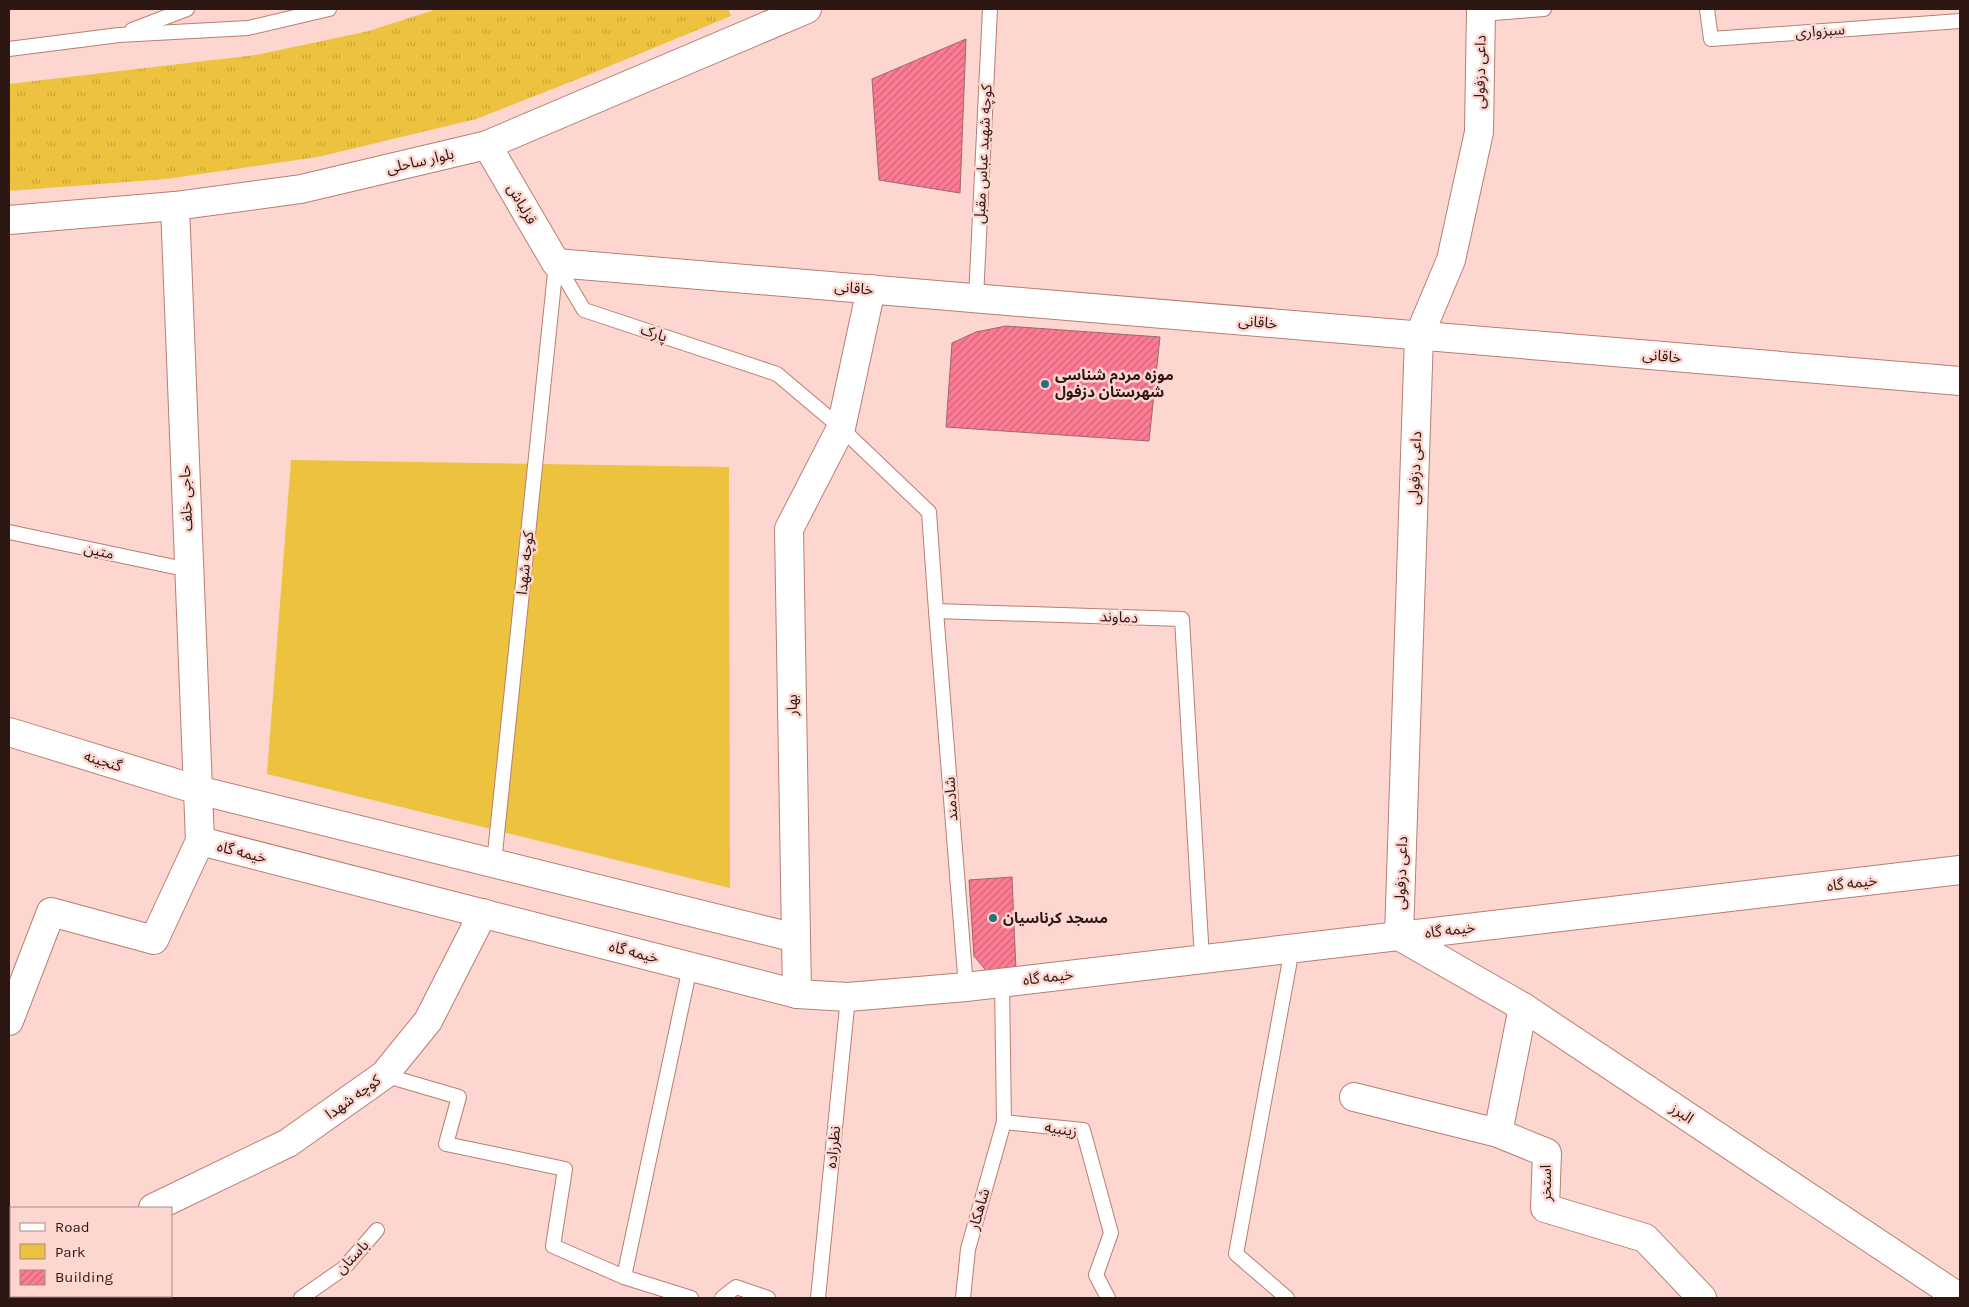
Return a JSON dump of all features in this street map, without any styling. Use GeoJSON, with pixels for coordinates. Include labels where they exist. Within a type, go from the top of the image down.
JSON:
{"type":"FeatureCollection","features":[{"type":"Feature","properties":{"kind":"street","name":"بلوار ساحلی"},"geometry":{"type":"LineString","coordinates":[[9,220],[175,206],[301,189],[487,145],[807,9]]}},
{"type":"Feature","properties":{"kind":"street","name":"داعی دزفولی"},"geometry":{"type":"LineString","coordinates":[[1399,936],[1419,336],[1451,260],[1479,132],[1481,12]]}},
{"type":"Feature","properties":{"kind":"street","name":"قزلباش"},"geometry":{"type":"LineString","coordinates":[[487,145],[556,262]]}},
{"type":"Feature","properties":{"kind":"street","name":"حاجی خلف"},"geometry":{"type":"LineString","coordinates":[[175,206],[198,790]]}},
{"type":"Feature","properties":{"kind":"street","name":"خاقانی"},"geometry":{"type":"LineString","coordinates":[[556,262],[1960,381]]}},
{"type":"Feature","properties":{"kind":"street","name":"بهار"},"geometry":{"type":"LineString","coordinates":[[797,994],[788,529],[841,428],[870,289]]}},
{"type":"Feature","properties":{"kind":"street","name":"گنجینه"},"geometry":{"type":"LineString","coordinates":[[9,732],[198,790],[796,938]]}},
{"type":"Feature","properties":{"kind":"street","name":"خیمه گاه"},"geometry":{"type":"LineString","coordinates":[[198,790],[200,841],[797,994],[848,997],[1002,983],[1960,870]]}},
{"type":"Feature","properties":{"kind":"street"},"geometry":{"type":"LineString","coordinates":[[9,1022],[51,912],[154,940],[200,841]]}},
{"type":"Feature","properties":{"kind":"street","name":"کوچه شهدا"},"geometry":{"type":"LineString","coordinates":[[155,1207],[288,1143],[384,1075],[428,1021],[484,914]]}},
{"type":"Feature","properties":{"kind":"street","name":"البرز"},"geometry":{"type":"LineString","coordinates":[[1399,936],[1523,1007],[1960,1298]]}},
{"type":"Feature","properties":{"kind":"street"},"geometry":{"type":"LineString","coordinates":[[1354,1098],[1498,1133],[1523,1007]]}},
{"type":"Feature","properties":{"kind":"street","name":"استخر"},"geometry":{"type":"LineString","coordinates":[[1498,1133],[1547,1153],[1545,1208],[1645,1238],[1702,1298]]}},
{"type":"Feature","properties":{"kind":"lane"},"geometry":{"type":"LineString","coordinates":[[119,35],[187,9]]}},
{"type":"Feature","properties":{"kind":"lane"},"geometry":{"type":"LineString","coordinates":[[9,49],[119,35],[248,28],[329,9]]}},
{"type":"Feature","properties":{"kind":"lane","name":"کوچه شهید عباس مقبل"},"geometry":{"type":"LineString","coordinates":[[976,298],[990,9]]}},
{"type":"Feature","properties":{"kind":"lane"},"geometry":{"type":"LineString","coordinates":[[1481,12],[1544,9]]}},
{"type":"Feature","properties":{"kind":"lane","name":"سبزواری"},"geometry":{"type":"LineString","coordinates":[[1707,9],[1711,39],[1960,22]]}},
{"type":"Feature","properties":{"kind":"lane","name":"پارک"},"geometry":{"type":"LineString","coordinates":[[556,262],[584,310],[777,374],[841,428]]}},
{"type":"Feature","properties":{"kind":"lane","name":"کوچه شهدا"},"geometry":{"type":"LineString","coordinates":[[494,863],[556,262]]}},
{"type":"Feature","properties":{"kind":"lane"},"geometry":{"type":"LineString","coordinates":[[841,428],[929,512],[936,611]]}},
{"type":"Feature","properties":{"kind":"lane","name":"متین"},"geometry":{"type":"LineString","coordinates":[[9,532],[189,570]]}},
{"type":"Feature","properties":{"kind":"lane","name":"دماوند"},"geometry":{"type":"LineString","coordinates":[[936,611],[1182,619],[1202,959]]}},
{"type":"Feature","properties":{"kind":"lane","name":"شادمند"},"geometry":{"type":"LineString","coordinates":[[936,611],[966,987]]}},
{"type":"Feature","properties":{"kind":"lane"},"geometry":{"type":"LineString","coordinates":[[1287,1298],[1236,1254],[1292,949]]}},
{"type":"Feature","properties":{"kind":"lane"},"geometry":{"type":"LineString","coordinates":[[624,1277],[690,966]]}},
{"type":"Feature","properties":{"kind":"lane"},"geometry":{"type":"LineString","coordinates":[[1002,983],[1004,1122]]}},
{"type":"Feature","properties":{"kind":"lane","name":"نظرزاده"},"geometry":{"type":"LineString","coordinates":[[818,1298],[848,997]]}},
{"type":"Feature","properties":{"kind":"lane"},"geometry":{"type":"LineString","coordinates":[[384,1075],[459,1097],[446,1144],[564,1169],[553,1246],[624,1277],[691,1298]]}},
{"type":"Feature","properties":{"kind":"lane","name":"شاهکار"},"geometry":{"type":"LineString","coordinates":[[963,1298],[968,1249],[1004,1122]]}},
{"type":"Feature","properties":{"kind":"lane","name":"زینبیه"},"geometry":{"type":"LineString","coordinates":[[1004,1122],[1083,1130],[1111,1232],[1096,1275],[1108,1298]]}},
{"type":"Feature","properties":{"kind":"lane","name":"باستان"},"geometry":{"type":"LineString","coordinates":[[301,1298],[344,1268],[377,1230]]}},
{"type":"Feature","properties":{"kind":"lane"},"geometry":{"type":"LineString","coordinates":[[722,1298],[736,1287],[768,1298]]}},
{"type":"Feature","properties":{"kind":"green space"},"geometry":{"type":"Polygon","coordinates":[[[437,9],[728,9],[731,16],[476,119],[318,157],[166,179],[9,191],[9,84],[256,55],[369,31],[437,9]]]}},
{"type":"Feature","properties":{"kind":"green space"},"geometry":{"type":"Polygon","coordinates":[[[291,460],[729,467],[730,888],[267,774],[291,460]]]}},
{"type":"Feature","properties":{"kind":"building"},"geometry":{"type":"Polygon","coordinates":[[[966,39],[960,193],[879,180],[872,79],[966,39]]]}},
{"type":"Feature","properties":{"kind":"building"},"geometry":{"type":"Polygon","coordinates":[[[1006,326],[1160,337],[1149,441],[946,427],[952,343],[976,332],[1006,326]]]}},
{"type":"Feature","properties":{"kind":"building","name":"مسجد کرناسیان"},"geometry":{"type":"Polygon","coordinates":[[[1012,877],[1016,971],[988,973],[974,956],[969,880],[1012,877]]]}},
{"type":"Feature","properties":{"kind":"place","name":"موزه مردم شناسی شهرستان دزفول"},"geometry":{"type":"Point","coordinates":[1045,384]}},
{"type":"Feature","properties":{"kind":"place","name":"مسجد کرناسیان"},"geometry":{"type":"Point","coordinates":[993,918]}}]}
